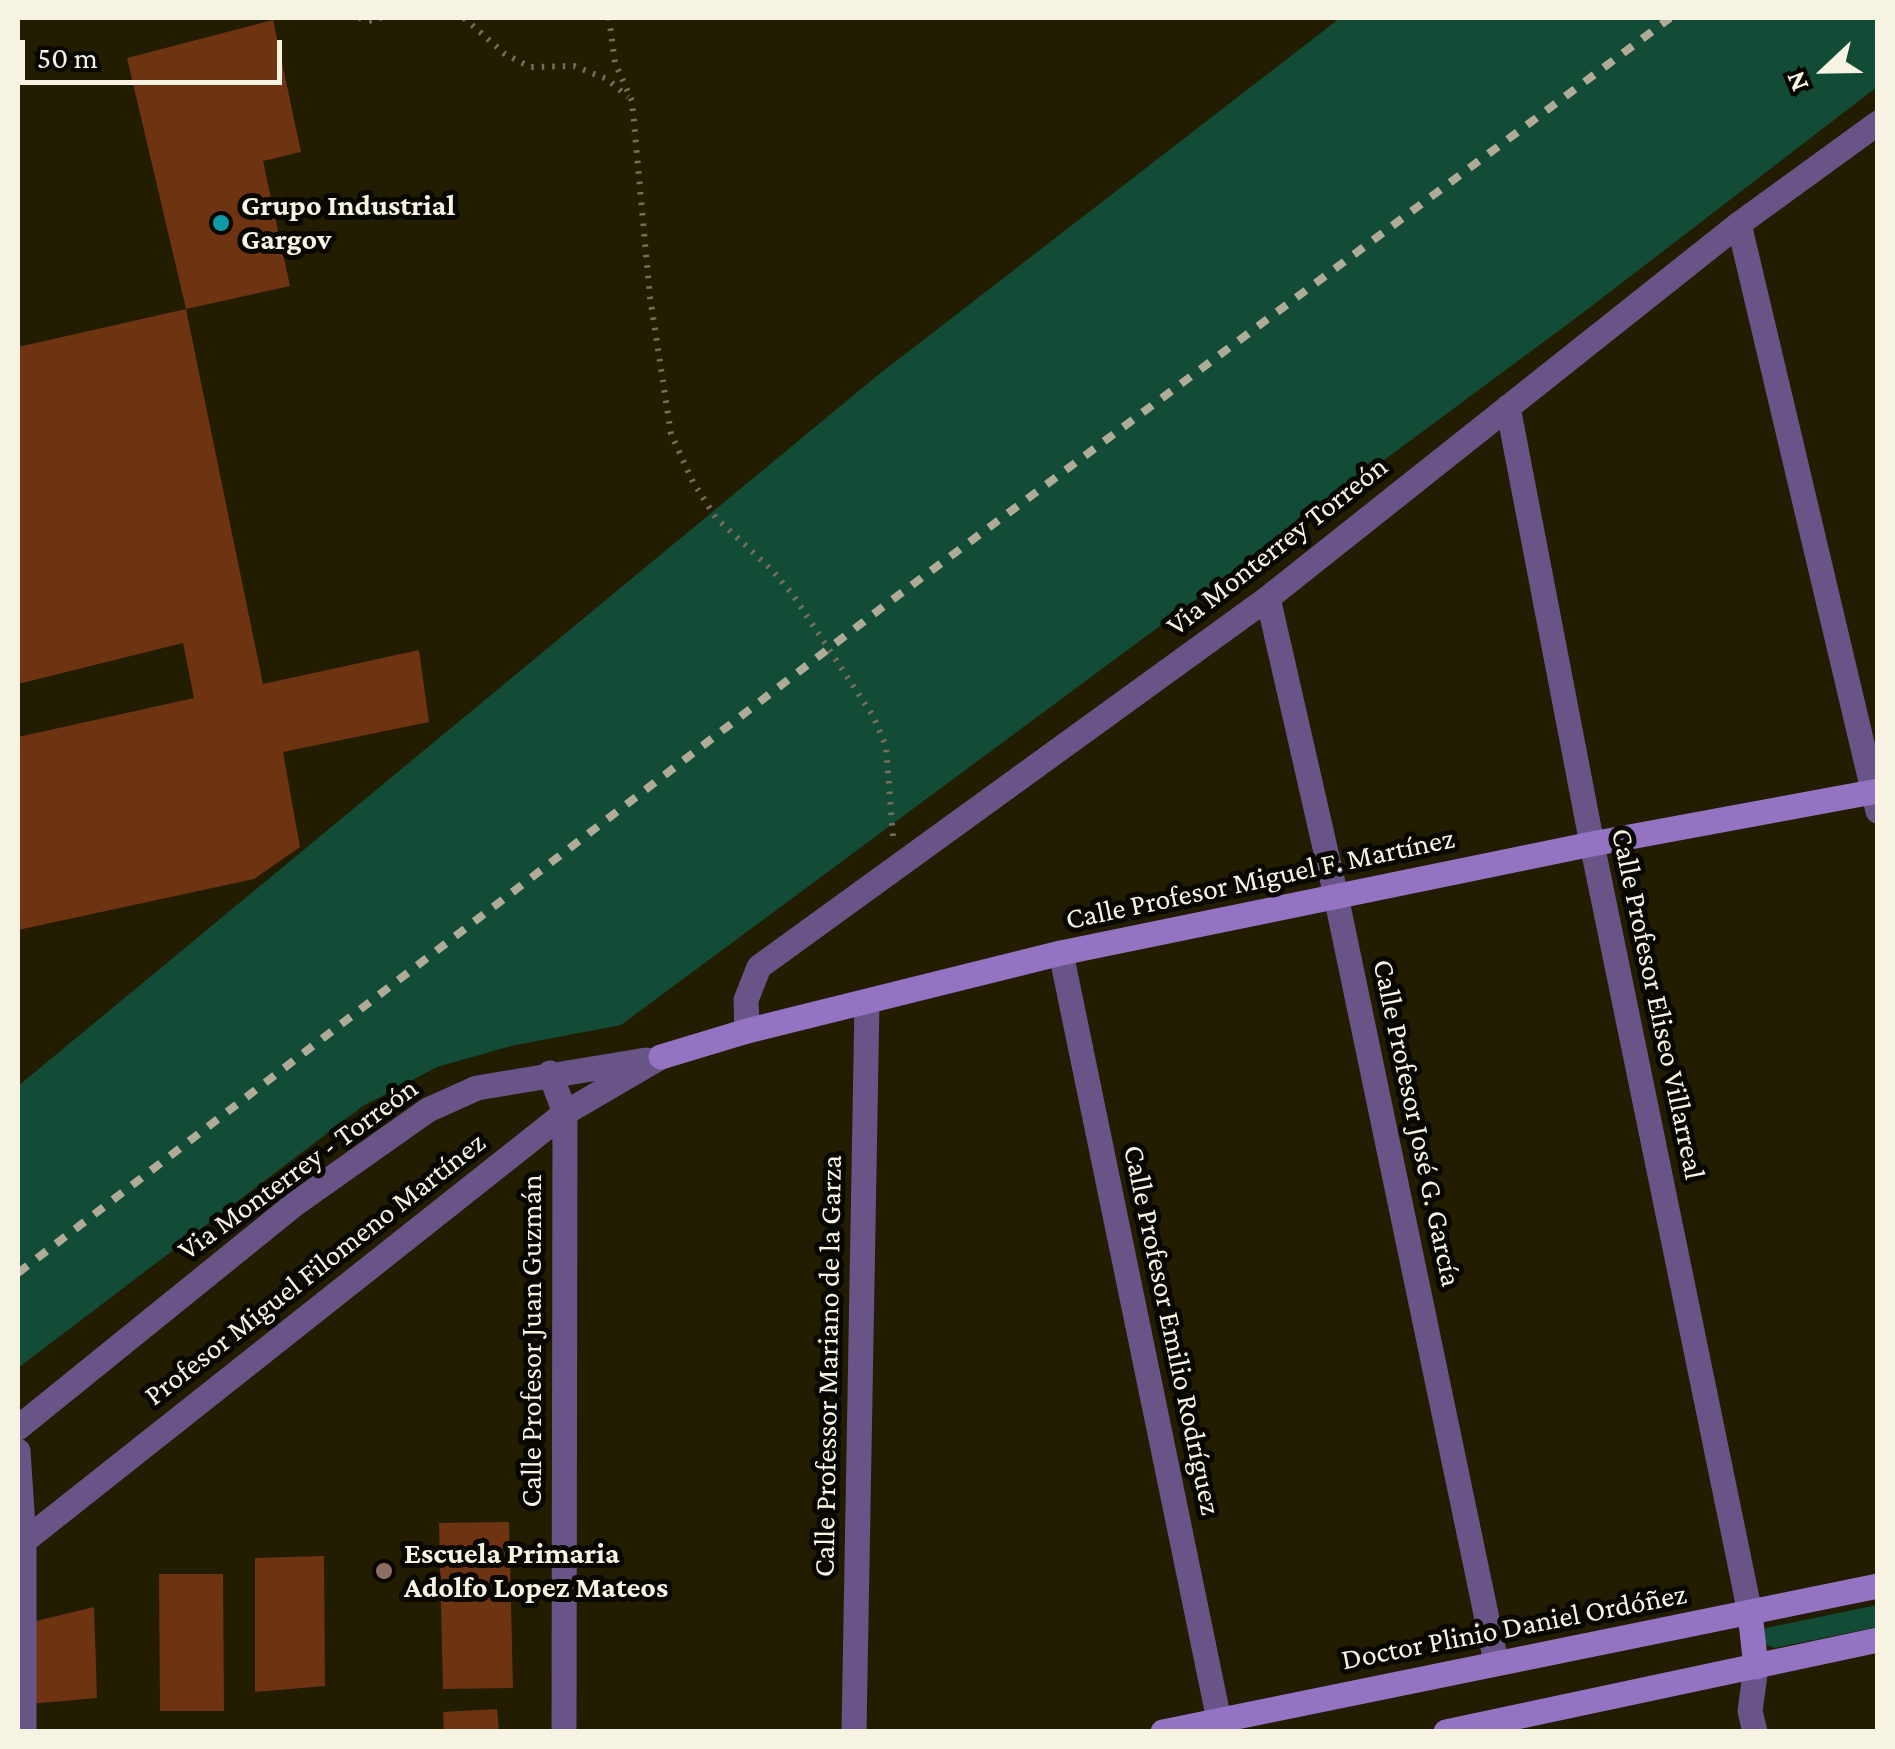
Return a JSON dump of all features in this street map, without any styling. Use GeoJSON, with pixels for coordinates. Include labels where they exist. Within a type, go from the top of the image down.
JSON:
{"type":"FeatureCollection","features":[{"type":"Feature","properties":{"kind":"street","name":"Via Monterrey Torreón"},"geometry":{"type":"LineString","coordinates":[[747,1031],[746,1000],[759,967],[1268,598],[1739,224],[1878,123]]}},
{"type":"Feature","properties":{"kind":"street"},"geometry":{"type":"LineString","coordinates":[[1739,224],[1876,798]]}},
{"type":"Feature","properties":{"kind":"street","name":"Calle Profesor Eliseo Villarreal"},"geometry":{"type":"LineString","coordinates":[[1508,407],[1592,844],[1750,1613]]}},
{"type":"Feature","properties":{"kind":"street","name":"Calle Profesor José G. García"},"geometry":{"type":"LineString","coordinates":[[1268,598],[1336,896],[1496,1662]]}},
{"type":"Feature","properties":{"kind":"street","name":"Calle Profesor Miguel F. Martínez"},"geometry":{"type":"LineString","coordinates":[[661,1058],[747,1031],[1061,953],[1592,844],[1876,798]]}},
{"type":"Feature","properties":{"kind":"street","name":"Calle Profesor Emilio Rodríguez"},"geometry":{"type":"LineString","coordinates":[[1061,953],[1219,1720]]}},
{"type":"Feature","properties":{"kind":"street","name":"Calle Professor Mariano de la Garza"},"geometry":{"type":"LineString","coordinates":[[854,1732],[866,1002]]}},
{"type":"Feature","properties":{"kind":"street","name":"Via Monterrey - Torreón"},"geometry":{"type":"LineString","coordinates":[[18,1428],[295,1204],[428,1110],[477,1088],[550,1073],[661,1058]]}},
{"type":"Feature","properties":{"kind":"street","name":"Profesor Miguel Filomeno Martínez"},"geometry":{"type":"LineString","coordinates":[[21,1543],[565,1113],[661,1058]]}},
{"type":"Feature","properties":{"kind":"street","name":"Calle Profesor Juan Guzmán"},"geometry":{"type":"LineString","coordinates":[[550,1073],[565,1113],[564,1732]]}},
{"type":"Feature","properties":{"kind":"street"},"geometry":{"type":"LineString","coordinates":[[18,1450],[24,1732]]}},
{"type":"Feature","properties":{"kind":"street","name":"Doctor Plinio Daniel Ordóñez"},"geometry":{"type":"LineString","coordinates":[[1163,1732],[1878,1586]]}},
{"type":"Feature","properties":{"kind":"street"},"geometry":{"type":"LineString","coordinates":[[1750,1613],[1756,1667],[1750,1710],[1755,1732]]}},
{"type":"Feature","properties":{"kind":"street"},"geometry":{"type":"LineString","coordinates":[[1446,1732],[1878,1640]]}},
{"type":"Feature","properties":{"kind":"path"},"geometry":{"type":"LineString","coordinates":[[359,18],[381,18]]}},
{"type":"Feature","properties":{"kind":"path"},"geometry":{"type":"LineString","coordinates":[[464,18],[506,54],[530,67],[574,66],[606,79],[632,101]]}},
{"type":"Feature","properties":{"kind":"path"},"geometry":{"type":"LineString","coordinates":[[608,18],[615,63],[632,101],[650,297],[672,434],[692,482],[716,518],[793,595],[874,716],[886,746],[895,868]]}},
{"type":"Feature","properties":{"kind":"green space"},"geometry":{"type":"Polygon","coordinates":[[[1340,18],[1877,18],[1877,87],[1580,315],[621,1025],[511,1046],[437,1067],[363,1106],[18,1368],[18,1086],[878,375],[1340,18]]]}},
{"type":"Feature","properties":{"kind":"green space"},"geometry":{"type":"Polygon","coordinates":[[[1877,1605],[1877,1627],[1774,1648],[1763,1643],[1766,1628],[1877,1605]]]}},
{"type":"Feature","properties":{"kind":"building","name":"Grupo Industrial Gargov"},"geometry":{"type":"Polygon","coordinates":[[[273,20],[301,152],[263,161],[290,286],[186,309],[127,58],[273,20]]]}},
{"type":"Feature","properties":{"kind":"building"},"geometry":{"type":"Polygon","coordinates":[[[186,309],[263,684],[419,650],[429,722],[283,752],[300,847],[254,879],[18,930],[18,737],[194,698],[183,643],[18,684],[18,347],[186,309]]]}},
{"type":"Feature","properties":{"kind":"building"},"geometry":{"type":"Polygon","coordinates":[[[509,1522],[513,1688],[443,1689],[439,1523],[509,1522]]]}},
{"type":"Feature","properties":{"kind":"building"},"geometry":{"type":"Polygon","coordinates":[[[324,1556],[325,1686],[255,1692],[255,1558],[324,1556]]]}},
{"type":"Feature","properties":{"kind":"building"},"geometry":{"type":"Polygon","coordinates":[[[159,1574],[223,1574],[224,1711],[160,1711],[159,1574]]]}},
{"type":"Feature","properties":{"kind":"building"},"geometry":{"type":"Polygon","coordinates":[[[94,1607],[97,1698],[29,1704],[32,1622],[94,1607]]]}},
{"type":"Feature","properties":{"kind":"building"},"geometry":{"type":"Polygon","coordinates":[[[497,1709],[499,1732],[444,1732],[443,1712],[497,1709]]]}},
{"type":"Feature","properties":{"kind":"railway"},"geometry":{"type":"LineString","coordinates":[[18,1273],[884,606],[1670,18]]}},
{"type":"Feature","properties":{"kind":"place","name":"Grupo Industrial Gargov"},"geometry":{"type":"Point","coordinates":[221,223]}},
{"type":"Feature","properties":{"kind":"place","name":"Escuela Primaria Adolfo Lopez Mateos"},"geometry":{"type":"Point","coordinates":[384,1571]}}]}
